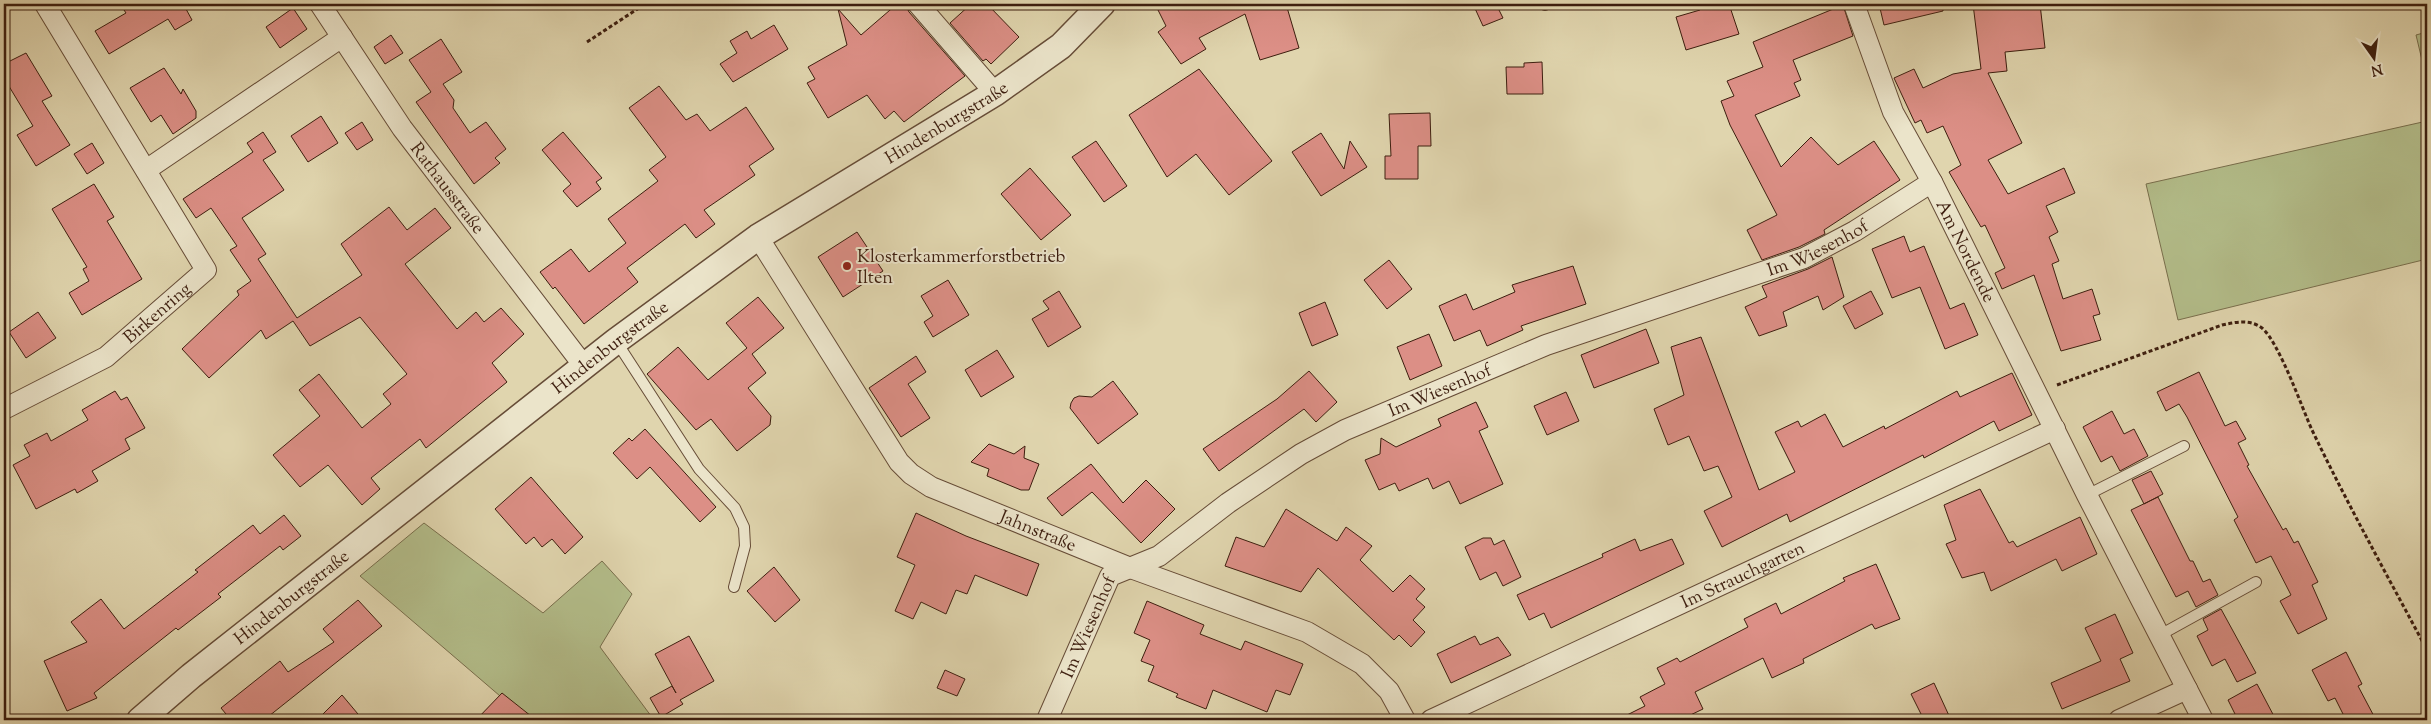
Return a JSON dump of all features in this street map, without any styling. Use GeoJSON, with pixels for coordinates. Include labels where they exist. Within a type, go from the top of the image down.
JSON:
{"type":"FeatureCollection","features":[{"type":"Feature","properties":{"kind":"street","name":"Birkenring"},"geometry":{"type":"LineString","coordinates":[[4,409],[106,357],[206,270],[45,4]]}},
{"type":"Feature","properties":{"kind":"street","name":"Rathausstraße"},"geometry":{"type":"LineString","coordinates":[[320,4],[402,128],[584,366]]}},
{"type":"Feature","properties":{"kind":"street"},"geometry":{"type":"LineString","coordinates":[[918,4],[995,93]]}},
{"type":"Feature","properties":{"kind":"street","name":"Hindenburgstraße"},"geometry":{"type":"LineString","coordinates":[[140,720],[199,670],[616,341],[758,238],[995,93],[1061,46],[1102,4]]}},
{"type":"Feature","properties":{"kind":"street","name":"Am Nordende"},"geometry":{"type":"LineString","coordinates":[[1854,4],[1894,112],[1932,182],[2087,495],[2203,720]]}},
{"type":"Feature","properties":{"kind":"street"},"geometry":{"type":"LineString","coordinates":[[146,170],[342,37]]}},
{"type":"Feature","properties":{"kind":"street","name":"Im Wiesenhof"},"geometry":{"type":"LineString","coordinates":[[1047,720],[1110,576],[1128,567],[1159,556],[1228,503],[1301,454],[1346,430],[1546,345],[1804,258],[1855,231],[1932,182]]}},
{"type":"Feature","properties":{"kind":"street","name":"Jahnstraße"},"geometry":{"type":"LineString","coordinates":[[758,238],[899,462],[911,474],[931,486],[1128,567],[1307,632],[1338,648],[1362,664],[1389,691],[1406,720]]}},
{"type":"Feature","properties":{"kind":"street","name":"Im Strauchgarten"},"geometry":{"type":"LineString","coordinates":[[1431,720],[2055,429]]}},
{"type":"Feature","properties":{"kind":"street"},"geometry":{"type":"LineString","coordinates":[[2119,720],[2186,688]]}},
{"type":"Feature","properties":{"kind":"lane"},"geometry":{"type":"LineString","coordinates":[[616,341],[699,469],[735,508],[744,527],[745,546],[734,587]]}},
{"type":"Feature","properties":{"kind":"lane"},"geometry":{"type":"LineString","coordinates":[[2087,495],[2184,446]]}},
{"type":"Feature","properties":{"kind":"lane"},"geometry":{"type":"LineString","coordinates":[[2160,635],[2256,582]]}},
{"type":"Feature","properties":{"kind":"path"},"geometry":{"type":"LineString","coordinates":[[587,42],[645,4]]}},
{"type":"Feature","properties":{"kind":"path"},"geometry":{"type":"LineString","coordinates":[[2038,393],[2222,325],[2246,322],[2253,323],[2263,329],[2277,350],[2312,429],[2427,650]]}},
{"type":"Feature","properties":{"kind":"green space"},"geometry":{"type":"Polygon","coordinates":[[[2427,32],[2427,81],[2416,35],[2427,32]]]}},
{"type":"Feature","properties":{"kind":"green space"},"geometry":{"type":"Polygon","coordinates":[[[2427,121],[2427,259],[2178,320],[2146,184],[2427,121]]]}},
{"type":"Feature","properties":{"kind":"green space"},"geometry":{"type":"Polygon","coordinates":[[[424,523],[543,613],[602,561],[632,594],[600,647],[654,720],[528,720],[360,576],[424,523]]]}},
{"type":"Feature","properties":{"kind":"building"},"geometry":{"type":"Polygon","coordinates":[[[135,4],[195,4],[186,9],[192,20],[175,30],[168,19],[109,54],[95,31],[126,13],[124,10],[135,4]]]}},
{"type":"Feature","properties":{"kind":"building"},"geometry":{"type":"Polygon","coordinates":[[[897,4],[905,4],[909,12],[965,76],[904,122],[894,111],[885,119],[867,95],[828,118],[807,83],[815,79],[808,67],[847,45],[838,9],[861,35],[897,4]]]}},
{"type":"Feature","properties":{"kind":"building"},"geometry":{"type":"Polygon","coordinates":[[[971,4],[987,4],[1019,37],[991,64],[986,59],[983,61],[950,23],[971,4]]]}},
{"type":"Feature","properties":{"kind":"building"},"geometry":{"type":"Polygon","coordinates":[[[1155,4],[1286,4],[1299,48],[1260,60],[1245,14],[1199,38],[1206,49],[1181,64],[1158,32],[1166,26],[1155,4]]]}},
{"type":"Feature","properties":{"kind":"building"},"geometry":{"type":"Polygon","coordinates":[[[1473,4],[1496,4],[1503,18],[1483,26],[1473,4]]]}},
{"type":"Feature","properties":{"kind":"building"},"geometry":{"type":"Polygon","coordinates":[[[1699,4],[1729,4],[1739,34],[1686,50],[1676,17],[1700,10],[1699,4]]]}},
{"type":"Feature","properties":{"kind":"building"},"geometry":{"type":"Polygon","coordinates":[[[1879,4],[1943,4],[1943,11],[1884,25],[1879,4]]]}},
{"type":"Feature","properties":{"kind":"building"},"geometry":{"type":"Polygon","coordinates":[[[1973,4],[2040,4],[2045,48],[2005,52],[2007,71],[1988,73],[2022,143],[1988,160],[2008,194],[2064,168],[2075,193],[2046,206],[2058,232],[2049,237],[2059,261],[2052,264],[2063,299],[2092,289],[2100,314],[2093,316],[2101,340],[2061,351],[2034,275],[2002,289],[1995,273],[2005,268],[1985,225],[1981,227],[1949,172],[1961,165],[1943,126],[1927,133],[1921,120],[1915,123],[1894,78],[1914,69],[1923,88],[1953,74],[1981,69],[1973,4]]]}},
{"type":"Feature","properties":{"kind":"building"},"geometry":{"type":"Polygon","coordinates":[[[1843,5],[1853,36],[1793,60],[1801,80],[1794,83],[1800,96],[1755,115],[1781,167],[1811,137],[1838,165],[1874,141],[1900,180],[1824,230],[1825,234],[1799,247],[1762,260],[1747,230],[1777,215],[1730,125],[1721,101],[1734,96],[1727,81],[1763,67],[1753,42],[1843,5]]]}},
{"type":"Feature","properties":{"kind":"building"},"geometry":{"type":"Polygon","coordinates":[[[293,8],[307,29],[280,48],[266,27],[293,8]]]}},
{"type":"Feature","properties":{"kind":"building"},"geometry":{"type":"Polygon","coordinates":[[[774,25],[788,49],[733,82],[720,64],[737,53],[730,41],[747,31],[751,39],[774,25]]]}},
{"type":"Feature","properties":{"kind":"building"},"geometry":{"type":"Polygon","coordinates":[[[391,35],[403,53],[385,64],[374,47],[391,35]]]}},
{"type":"Feature","properties":{"kind":"building"},"geometry":{"type":"Polygon","coordinates":[[[441,39],[462,72],[443,84],[454,100],[453,108],[470,133],[486,122],[506,149],[495,158],[500,163],[474,184],[416,102],[431,92],[409,60],[441,39]]]}},
{"type":"Feature","properties":{"kind":"building"},"geometry":{"type":"Polygon","coordinates":[[[26,53],[52,96],[42,101],[70,145],[36,166],[17,135],[33,126],[4,78],[4,64],[26,53]]]}},
{"type":"Feature","properties":{"kind":"building"},"geometry":{"type":"Polygon","coordinates":[[[1542,62],[1543,94],[1507,94],[1506,67],[1524,67],[1524,63],[1542,62]]]}},
{"type":"Feature","properties":{"kind":"building"},"geometry":{"type":"Polygon","coordinates":[[[164,68],[181,94],[183,89],[196,111],[196,118],[173,134],[161,115],[151,122],[130,88],[164,68]]]}},
{"type":"Feature","properties":{"kind":"building"},"geometry":{"type":"Polygon","coordinates":[[[1199,69],[1272,161],[1229,195],[1196,154],[1167,177],[1129,115],[1199,69]]]}},
{"type":"Feature","properties":{"kind":"building"},"geometry":{"type":"Polygon","coordinates":[[[659,86],[686,120],[697,114],[710,131],[746,107],[774,149],[749,166],[755,175],[704,210],[715,224],[696,238],[685,224],[627,268],[638,282],[584,324],[555,287],[553,289],[540,272],[571,249],[589,272],[626,243],[608,219],[658,181],[649,170],[666,157],[629,108],[659,86]]]}},
{"type":"Feature","properties":{"kind":"building"},"geometry":{"type":"Polygon","coordinates":[[[1430,113],[1431,146],[1418,146],[1418,179],[1385,179],[1385,156],[1391,156],[1389,114],[1430,113]]]}},
{"type":"Feature","properties":{"kind":"building"},"geometry":{"type":"Polygon","coordinates":[[[321,116],[338,143],[308,162],[291,136],[321,116]]]}},
{"type":"Feature","properties":{"kind":"building"},"geometry":{"type":"Polygon","coordinates":[[[362,122],[373,140],[357,150],[345,133],[362,122]]]}},
{"type":"Feature","properties":{"kind":"building"},"geometry":{"type":"Polygon","coordinates":[[[263,132],[276,152],[263,160],[284,190],[242,218],[266,254],[258,259],[297,318],[362,275],[341,244],[389,207],[407,230],[435,208],[451,228],[405,264],[457,329],[476,312],[484,322],[501,308],[524,334],[492,363],[507,382],[426,448],[420,439],[371,478],[380,489],[362,505],[328,465],[300,487],[273,455],[320,416],[299,390],[319,374],[362,428],[391,404],[383,394],[407,374],[360,317],[310,346],[293,321],[266,339],[261,330],[209,378],[182,349],[239,295],[237,291],[251,281],[230,250],[237,246],[211,208],[196,218],[183,199],[253,152],[247,143],[263,132]]]}},
{"type":"Feature","properties":{"kind":"building"},"geometry":{"type":"Polygon","coordinates":[[[563,132],[602,178],[596,182],[601,189],[577,207],[563,191],[571,184],[542,150],[563,132]]]}},
{"type":"Feature","properties":{"kind":"building"},"geometry":{"type":"Polygon","coordinates":[[[1321,133],[1344,169],[1350,141],[1367,167],[1321,196],[1292,152],[1321,133]]]}},
{"type":"Feature","properties":{"kind":"building"},"geometry":{"type":"Polygon","coordinates":[[[1096,141],[1127,186],[1104,202],[1072,157],[1096,141]]]}},
{"type":"Feature","properties":{"kind":"building"},"geometry":{"type":"Polygon","coordinates":[[[92,143],[104,163],[87,174],[74,154],[92,143]]]}},
{"type":"Feature","properties":{"kind":"building"},"geometry":{"type":"Polygon","coordinates":[[[1030,168],[1071,215],[1041,240],[1001,194],[1030,168]]]}},
{"type":"Feature","properties":{"kind":"building"},"geometry":{"type":"Polygon","coordinates":[[[94,184],[114,217],[107,221],[142,279],[82,315],[69,293],[89,281],[83,269],[87,267],[52,209],[94,184]]]}},
{"type":"Feature","properties":{"kind":"building"},"geometry":{"type":"Polygon","coordinates":[[[857,232],[883,271],[843,297],[818,257],[857,232]]]}},
{"type":"Feature","properties":{"kind":"building"},"geometry":{"type":"Polygon","coordinates":[[[1904,236],[1910,252],[1924,246],[1950,309],[1964,303],[1978,335],[1945,349],[1920,287],[1892,298],[1872,249],[1904,236]]]}},
{"type":"Feature","properties":{"kind":"building"},"geometry":{"type":"Polygon","coordinates":[[[1832,257],[1844,297],[1823,310],[1818,296],[1783,312],[1787,326],[1759,336],[1745,307],[1767,297],[1762,286],[1808,269],[1832,257]]]}},
{"type":"Feature","properties":{"kind":"building"},"geometry":{"type":"Polygon","coordinates":[[[1389,260],[1412,289],[1387,309],[1364,280],[1389,260]]]}},
{"type":"Feature","properties":{"kind":"building"},"geometry":{"type":"Polygon","coordinates":[[[1573,266],[1586,304],[1521,326],[1523,330],[1487,346],[1480,330],[1454,341],[1439,306],[1466,294],[1473,310],[1515,292],[1512,285],[1573,266]]]}},
{"type":"Feature","properties":{"kind":"building"},"geometry":{"type":"Polygon","coordinates":[[[948,280],[969,315],[933,337],[924,322],[933,316],[921,296],[948,280]]]}},
{"type":"Feature","properties":{"kind":"building"},"geometry":{"type":"Polygon","coordinates":[[[1059,291],[1081,327],[1048,347],[1032,319],[1049,309],[1043,301],[1059,291]]]}},
{"type":"Feature","properties":{"kind":"building"},"geometry":{"type":"Polygon","coordinates":[[[1871,291],[1883,314],[1855,329],[1843,306],[1871,291]]]}},
{"type":"Feature","properties":{"kind":"building"},"geometry":{"type":"Polygon","coordinates":[[[758,297],[784,328],[752,354],[766,373],[748,388],[771,416],[770,425],[737,451],[711,419],[696,430],[647,374],[678,347],[708,380],[747,348],[726,323],[758,297]]]}},
{"type":"Feature","properties":{"kind":"building"},"geometry":{"type":"Polygon","coordinates":[[[1325,302],[1338,335],[1312,346],[1299,313],[1325,302]]]}},
{"type":"Feature","properties":{"kind":"building"},"geometry":{"type":"Polygon","coordinates":[[[38,312],[56,338],[26,358],[9,332],[38,312]]]}},
{"type":"Feature","properties":{"kind":"building"},"geometry":{"type":"Polygon","coordinates":[[[1646,329],[1659,363],[1594,388],[1581,355],[1646,329]]]}},
{"type":"Feature","properties":{"kind":"building"},"geometry":{"type":"Polygon","coordinates":[[[1429,334],[1442,366],[1410,380],[1397,347],[1429,334]]]}},
{"type":"Feature","properties":{"kind":"building"},"geometry":{"type":"Polygon","coordinates":[[[1701,337],[1759,490],[1795,472],[1775,432],[1798,421],[1801,427],[1825,414],[1843,447],[1884,426],[1885,429],[1957,391],[1960,397],[2012,373],[2032,415],[1999,431],[1994,421],[1924,458],[1923,455],[1790,522],[1787,514],[1722,547],[1704,511],[1732,497],[1718,466],[1704,471],[1689,436],[1668,445],[1654,409],[1684,395],[1671,347],[1701,337]]]}},
{"type":"Feature","properties":{"kind":"building"},"geometry":{"type":"Polygon","coordinates":[[[997,350],[1014,377],[981,397],[965,370],[997,350]]]}},
{"type":"Feature","properties":{"kind":"building"},"geometry":{"type":"Polygon","coordinates":[[[916,356],[926,372],[908,384],[930,418],[901,437],[869,388],[916,356]]]}},
{"type":"Feature","properties":{"kind":"building"},"geometry":{"type":"Polygon","coordinates":[[[1309,371],[1337,402],[1316,422],[1304,409],[1219,471],[1203,449],[1277,399],[1309,371]]]}},
{"type":"Feature","properties":{"kind":"building"},"geometry":{"type":"Polygon","coordinates":[[[2199,372],[2225,426],[2236,421],[2246,439],[2238,443],[2249,465],[2247,466],[2283,530],[2286,528],[2294,543],[2298,541],[2318,582],[2312,585],[2327,619],[2298,634],[2280,601],[2291,595],[2271,556],[2256,563],[2234,520],[2238,517],[2187,417],[2179,404],[2166,411],[2157,392],[2199,372]]]}},
{"type":"Feature","properties":{"kind":"building"},"geometry":{"type":"Polygon","coordinates":[[[1113,381],[1138,414],[1098,444],[1070,408],[1071,403],[1074,398],[1079,396],[1092,397],[1113,381]]]}},
{"type":"Feature","properties":{"kind":"building"},"geometry":{"type":"Polygon","coordinates":[[[115,391],[121,400],[127,397],[145,428],[125,439],[130,449],[92,471],[98,481],[77,493],[75,489],[36,509],[13,465],[30,456],[24,445],[47,433],[51,441],[88,420],[82,410],[115,391]]]}},
{"type":"Feature","properties":{"kind":"building"},"geometry":{"type":"Polygon","coordinates":[[[1566,392],[1579,421],[1547,435],[1534,406],[1566,392]]]}},
{"type":"Feature","properties":{"kind":"building"},"geometry":{"type":"Polygon","coordinates":[[[1476,402],[1488,427],[1479,431],[1503,484],[1460,504],[1449,481],[1433,489],[1428,478],[1399,491],[1395,483],[1379,490],[1365,460],[1380,454],[1381,438],[1396,447],[1441,426],[1438,419],[1476,402]]]}},
{"type":"Feature","properties":{"kind":"building"},"geometry":{"type":"Polygon","coordinates":[[[2112,411],[2124,434],[2134,429],[2148,456],[2120,471],[2112,456],[2101,462],[2083,427],[2112,411]]]}},
{"type":"Feature","properties":{"kind":"building"},"geometry":{"type":"Polygon","coordinates":[[[645,429],[716,507],[700,522],[650,467],[637,479],[613,453],[629,438],[632,441],[645,429]]]}},
{"type":"Feature","properties":{"kind":"building"},"geometry":{"type":"Polygon","coordinates":[[[989,444],[1014,454],[1025,446],[1024,458],[1039,464],[1029,490],[1021,490],[987,476],[989,469],[971,462],[989,444]]]}},
{"type":"Feature","properties":{"kind":"building"},"geometry":{"type":"Polygon","coordinates":[[[1091,464],[1123,503],[1146,480],[1175,509],[1141,543],[1092,492],[1062,516],[1047,498],[1091,464]]]}},
{"type":"Feature","properties":{"kind":"building"},"geometry":{"type":"Polygon","coordinates":[[[2151,471],[2163,494],[2144,504],[2132,480],[2151,471]]]}},
{"type":"Feature","properties":{"kind":"building"},"geometry":{"type":"Polygon","coordinates":[[[531,477],[583,537],[565,554],[552,539],[542,547],[534,537],[526,544],[495,509],[531,477]]]}},
{"type":"Feature","properties":{"kind":"building"},"geometry":{"type":"Polygon","coordinates":[[[1980,489],[2009,543],[2013,541],[2017,547],[2080,517],[2097,554],[2062,571],[2056,559],[1991,591],[1984,572],[1962,578],[1946,544],[1956,540],[1944,505],[1980,489]]]}},
{"type":"Feature","properties":{"kind":"building"},"geometry":{"type":"Polygon","coordinates":[[[2158,497],[2190,561],[2193,561],[2203,582],[2210,579],[2218,595],[2196,607],[2188,591],[2176,597],[2131,510],[2158,497]]]}},
{"type":"Feature","properties":{"kind":"building"},"geometry":{"type":"Polygon","coordinates":[[[1286,509],[1337,541],[1346,527],[1372,546],[1360,560],[1393,592],[1410,575],[1425,589],[1416,599],[1425,607],[1413,620],[1425,632],[1411,647],[1399,635],[1394,640],[1318,568],[1301,592],[1225,566],[1236,537],[1264,547],[1286,509]]]}},
{"type":"Feature","properties":{"kind":"building"},"geometry":{"type":"Polygon","coordinates":[[[916,513],[966,536],[1039,564],[1027,596],[975,575],[967,594],[956,590],[946,614],[921,602],[913,619],[895,611],[915,565],[897,557],[916,513]]]}},
{"type":"Feature","properties":{"kind":"building"},"geometry":{"type":"Polygon","coordinates":[[[284,515],[301,536],[283,550],[280,546],[218,594],[221,597],[178,630],[176,628],[94,693],[97,698],[67,711],[44,661],[87,642],[71,622],[101,599],[124,629],[198,572],[195,570],[253,525],[260,534],[284,515]]]}},
{"type":"Feature","properties":{"kind":"building"},"geometry":{"type":"Polygon","coordinates":[[[1483,538],[1491,538],[1494,545],[1504,540],[1521,577],[1503,586],[1496,572],[1480,580],[1465,547],[1483,538]]]}},
{"type":"Feature","properties":{"kind":"building"},"geometry":{"type":"Polygon","coordinates":[[[1635,539],[1640,551],[1672,539],[1684,564],[1551,628],[1544,613],[1529,620],[1517,595],[1603,557],[1602,554],[1635,539]]]}},
{"type":"Feature","properties":{"kind":"building"},"geometry":{"type":"Polygon","coordinates":[[[1876,564],[1900,619],[1875,629],[1872,624],[1803,659],[1804,663],[1772,678],[1763,658],[1695,692],[1703,709],[1680,720],[1617,720],[1645,706],[1640,697],[1665,684],[1657,668],[1677,658],[1680,662],[1748,627],[1744,619],[1776,603],[1781,614],[1845,581],[1843,578],[1876,564]]]}},
{"type":"Feature","properties":{"kind":"building"},"geometry":{"type":"Polygon","coordinates":[[[774,567],[800,600],[775,622],[747,591],[774,567]]]}},
{"type":"Feature","properties":{"kind":"building"},"geometry":{"type":"Polygon","coordinates":[[[358,600],[382,626],[264,720],[231,720],[221,708],[280,661],[288,672],[334,642],[323,629],[358,600]]]}},
{"type":"Feature","properties":{"kind":"building"},"geometry":{"type":"Polygon","coordinates":[[[1147,601],[1204,625],[1200,634],[1241,650],[1245,641],[1303,664],[1290,695],[1276,690],[1267,712],[1213,690],[1206,709],[1176,697],[1178,694],[1148,681],[1154,666],[1141,661],[1150,640],[1134,633],[1147,601]]]}},
{"type":"Feature","properties":{"kind":"building"},"geometry":{"type":"Polygon","coordinates":[[[2221,609],[2256,673],[2237,682],[2225,659],[2212,666],[2197,636],[2208,630],[2203,619],[2221,609]]]}},
{"type":"Feature","properties":{"kind":"building"},"geometry":{"type":"Polygon","coordinates":[[[2115,614],[2133,653],[2120,659],[2130,681],[2062,709],[2051,683],[2101,661],[2085,628],[2115,614]]]}},
{"type":"Feature","properties":{"kind":"building"},"geometry":{"type":"Polygon","coordinates":[[[689,636],[714,681],[680,700],[683,704],[661,717],[650,698],[672,686],[676,693],[655,654],[689,636]]]}},
{"type":"Feature","properties":{"kind":"building"},"geometry":{"type":"Polygon","coordinates":[[[1475,636],[1480,645],[1498,637],[1511,655],[1451,683],[1437,654],[1475,636]]]}},
{"type":"Feature","properties":{"kind":"building"},"geometry":{"type":"Polygon","coordinates":[[[2346,652],[2362,684],[2358,686],[2376,720],[2346,720],[2335,698],[2328,701],[2312,670],[2346,652]]]}},
{"type":"Feature","properties":{"kind":"building"},"geometry":{"type":"Polygon","coordinates":[[[945,670],[965,679],[957,696],[937,688],[945,670]]]}},
{"type":"Feature","properties":{"kind":"building"},"geometry":{"type":"Polygon","coordinates":[[[1934,683],[1951,720],[1924,720],[1911,694],[1934,683]]]}},
{"type":"Feature","properties":{"kind":"building"},"geometry":{"type":"Polygon","coordinates":[[[2257,684],[2276,720],[2238,720],[2228,700],[2257,684]]]}},
{"type":"Feature","properties":{"kind":"building"},"geometry":{"type":"Polygon","coordinates":[[[502,693],[536,720],[476,720],[502,693]]]}},
{"type":"Feature","properties":{"kind":"building"},"geometry":{"type":"Polygon","coordinates":[[[342,695],[363,720],[317,720],[342,695]]]}},
{"type":"Feature","properties":{"kind":"place","name":"Klosterkammerforstbetrieb Ilten"},"geometry":{"type":"Point","coordinates":[847,266]}}]}
